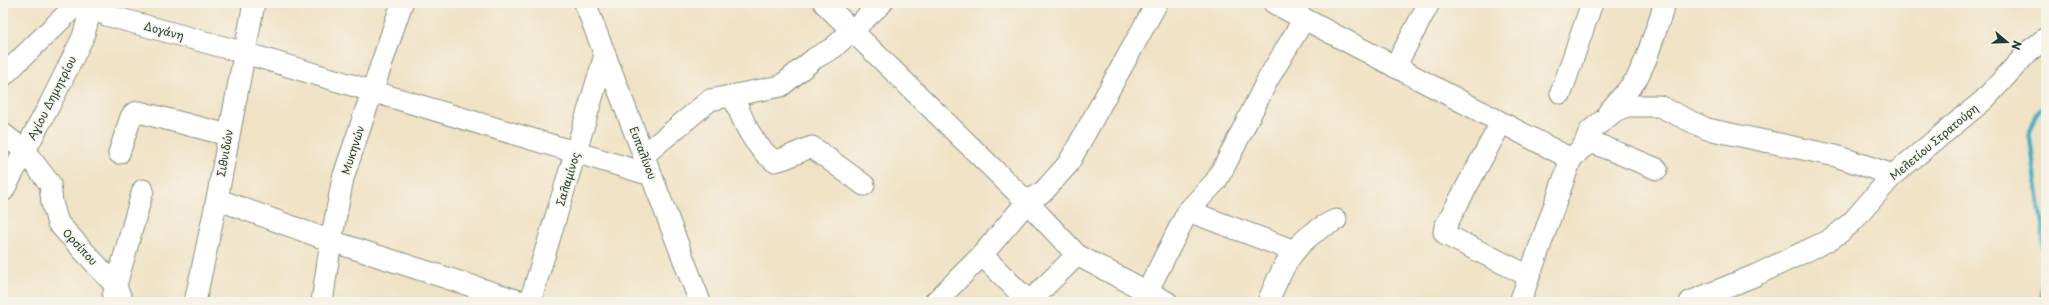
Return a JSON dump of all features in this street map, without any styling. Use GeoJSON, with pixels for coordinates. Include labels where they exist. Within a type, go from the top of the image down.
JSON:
{"type":"FeatureCollection","features":[{"type":"Feature","properties":{"kind":"street"},"geometry":{"type":"LineString","coordinates":[[3,76],[78,3]]}},
{"type":"Feature","properties":{"kind":"street","name":"Δογάνη"},"geometry":{"type":"LineString","coordinates":[[83,3],[106,15],[372,90],[651,175]]}},
{"type":"Feature","properties":{"kind":"street","name":"Αγίου Δημητρίου"},"geometry":{"type":"LineString","coordinates":[[3,191],[49,106],[83,37],[88,16],[83,3]]}},
{"type":"Feature","properties":{"kind":"street","name":"Σιθνιδών"},"geometry":{"type":"LineString","coordinates":[[195,302],[217,199],[254,3]]}},
{"type":"Feature","properties":{"kind":"street","name":"Μυκηνών"},"geometry":{"type":"LineString","coordinates":[[322,302],[331,241],[343,178],[402,3]]}},
{"type":"Feature","properties":{"kind":"street","name":"Ευπαλίνου"},"geometry":{"type":"LineString","coordinates":[[585,3],[700,302]]}},
{"type":"Feature","properties":{"kind":"street"},"geometry":{"type":"LineString","coordinates":[[824,3],[1027,202],[1078,255],[1167,302]]}},
{"type":"Feature","properties":{"kind":"street"},"geometry":{"type":"LineString","coordinates":[[644,155],[710,100],[781,86],[815,58],[834,48],[882,3]]}},
{"type":"Feature","properties":{"kind":"street"},"geometry":{"type":"LineString","coordinates":[[935,302],[982,255],[1027,202],[1044,191],[1068,164],[1157,3]]}},
{"type":"Feature","properties":{"kind":"street"},"geometry":{"type":"LineString","coordinates":[[1274,3],[1501,123],[1577,153]]}},
{"type":"Feature","properties":{"kind":"street"},"geometry":{"type":"LineString","coordinates":[[1395,67],[1429,3]]}},
{"type":"Feature","properties":{"kind":"street"},"geometry":{"type":"LineString","coordinates":[[1561,93],[1592,3]]}},
{"type":"Feature","properties":{"kind":"street"},"geometry":{"type":"LineString","coordinates":[[1520,302],[1577,153],[1590,131],[1636,80],[1646,59],[1665,3]]}},
{"type":"Feature","properties":{"kind":"street"},"geometry":{"type":"LineString","coordinates":[[1147,292],[1188,211],[1219,176],[1268,79],[1304,19]]}},
{"type":"Feature","properties":{"kind":"street","name":"Μελετίου Στρατούρη"},"geometry":{"type":"LineString","coordinates":[[1690,302],[1756,275],[1827,241],[1853,221],[1893,175],[1984,100],[2030,51],[2046,38]]}},
{"type":"Feature","properties":{"kind":"street","name":"Σαλαμίνος"},"geometry":{"type":"LineString","coordinates":[[530,302],[605,55]]}},
{"type":"Feature","properties":{"kind":"street"},"geometry":{"type":"LineString","coordinates":[[733,96],[747,130],[763,152],[774,161],[786,160],[801,150],[812,147],[864,185]]}},
{"type":"Feature","properties":{"kind":"street"},"geometry":{"type":"LineString","coordinates":[[1600,121],[1627,106],[1659,106],[1707,129],[1836,156],[1893,175]]}},
{"type":"Feature","properties":{"kind":"street"},"geometry":{"type":"LineString","coordinates":[[119,154],[131,117],[134,113],[139,112],[228,135]]}},
{"type":"Feature","properties":{"kind":"street"},"geometry":{"type":"LineString","coordinates":[[1501,123],[1445,227],[1444,232],[1446,235],[1529,276]]}},
{"type":"Feature","properties":{"kind":"street","name":"Ορσίπου"},"geometry":{"type":"LineString","coordinates":[[3,134],[24,150],[50,184],[52,203],[58,223],[117,296]]}},
{"type":"Feature","properties":{"kind":"street"},"geometry":{"type":"LineString","coordinates":[[1577,153],[1594,143],[1657,169]]}},
{"type":"Feature","properties":{"kind":"street"},"geometry":{"type":"LineString","coordinates":[[117,296],[142,190]]}},
{"type":"Feature","properties":{"kind":"street"},"geometry":{"type":"LineString","coordinates":[[217,199],[331,241],[522,302]]}},
{"type":"Feature","properties":{"kind":"street"},"geometry":{"type":"LineString","coordinates":[[1188,211],[1295,251]]}},
{"type":"Feature","properties":{"kind":"street"},"geometry":{"type":"LineString","coordinates":[[1268,302],[1280,272],[1307,236],[1336,220]]}},
{"type":"Feature","properties":{"kind":"street"},"geometry":{"type":"LineString","coordinates":[[982,255],[1029,302],[1078,255]]}},
{"type":"Feature","properties":{"kind":"waterway"},"geometry":{"type":"LineString","coordinates":[[2042,302],[2043,231],[2029,132],[2036,114],[2046,103]]}}]}
